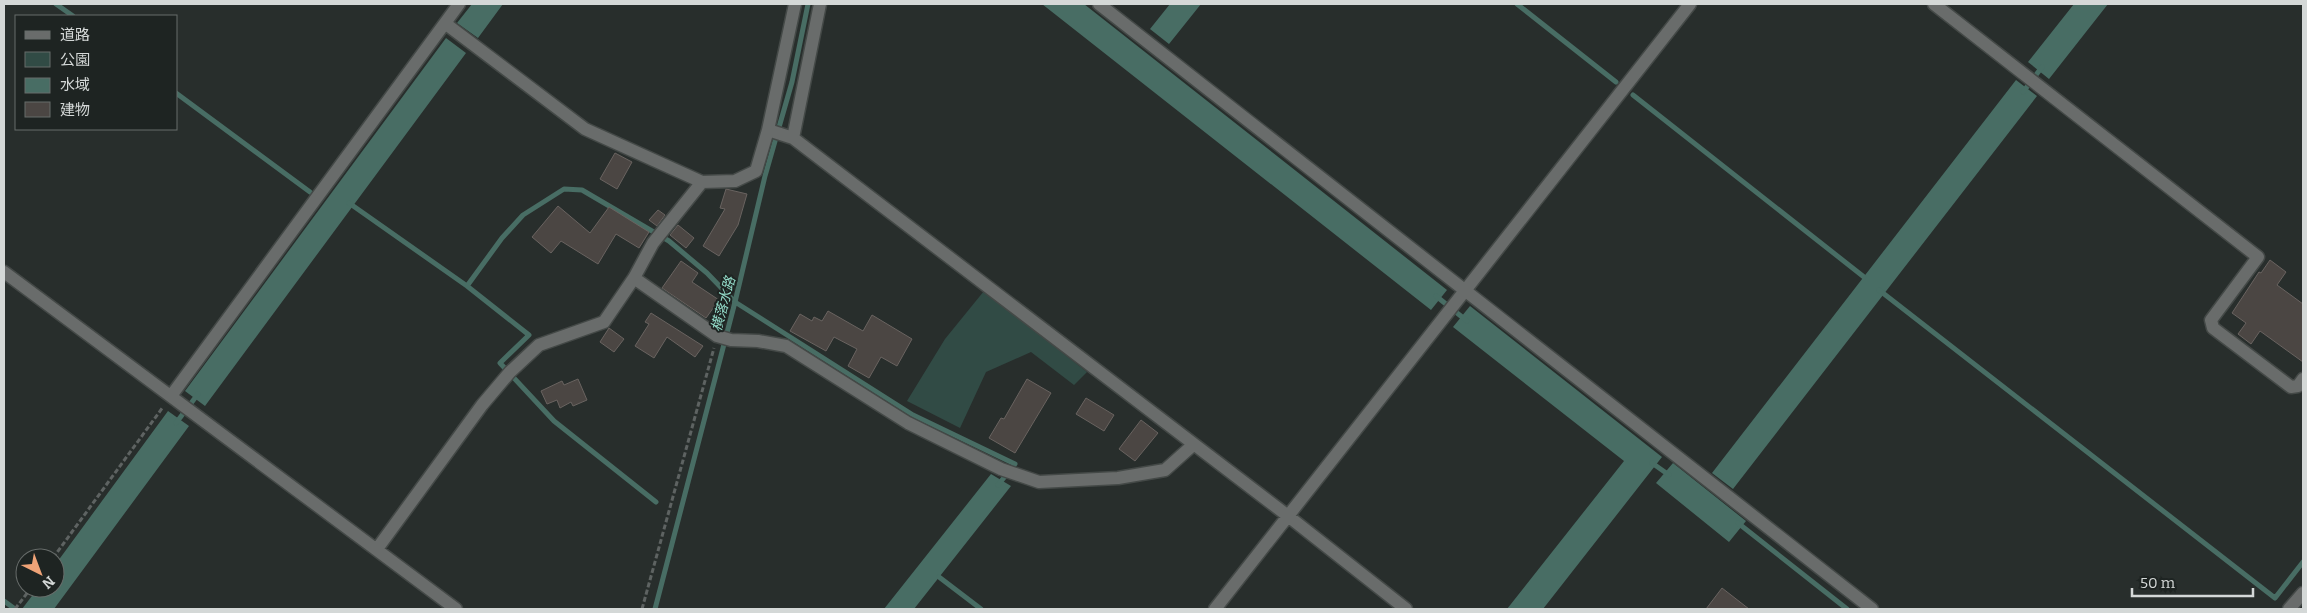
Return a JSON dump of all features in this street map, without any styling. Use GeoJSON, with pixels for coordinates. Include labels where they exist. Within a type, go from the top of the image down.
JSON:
{"type":"FeatureCollection","features":[{"type":"Feature","properties":{"kind":"street"},"geometry":{"type":"LineString","coordinates":[[171,396],[459,4]]}},
{"type":"Feature","properties":{"kind":"street"},"geometry":{"type":"LineString","coordinates":[[446,24],[585,129],[702,182],[735,181],[756,171],[768,130],[795,4]]}},
{"type":"Feature","properties":{"kind":"street"},"geometry":{"type":"LineString","coordinates":[[792,138],[820,4]]}},
{"type":"Feature","properties":{"kind":"street"},"geometry":{"type":"LineString","coordinates":[[1100,4],[1872,609]]}},
{"type":"Feature","properties":{"kind":"street"},"geometry":{"type":"LineString","coordinates":[[1215,609],[1690,4]]}},
{"type":"Feature","properties":{"kind":"street"},"geometry":{"type":"LineString","coordinates":[[1934,4],[2258,257],[2211,320],[2213,328],[2291,387],[2298,386],[2303,379]]}},
{"type":"Feature","properties":{"kind":"street"},"geometry":{"type":"LineString","coordinates":[[768,130],[792,138],[1288,516],[1406,609]]}},
{"type":"Feature","properties":{"kind":"street"},"geometry":{"type":"LineString","coordinates":[[377,549],[482,405],[510,372],[539,344],[604,322],[634,278],[653,243],[702,182]]}},
{"type":"Feature","properties":{"kind":"street"},"geometry":{"type":"LineString","coordinates":[[4,272],[456,609]]}},
{"type":"Feature","properties":{"kind":"street"},"geometry":{"type":"LineString","coordinates":[[634,278],[717,336],[731,340],[758,341],[786,346],[908,423],[1001,469],[1039,482],[1118,478],[1164,470],[1193,445]]}},
{"type":"Feature","properties":{"kind":"street"},"geometry":{"type":"LineString","coordinates":[[2289,609],[2303,593]]}},
{"type":"Feature","properties":{"kind":"path"},"geometry":{"type":"LineString","coordinates":[[642,609],[717,336]]}},
{"type":"Feature","properties":{"kind":"path"},"geometry":{"type":"LineString","coordinates":[[60,548],[171,396]]}},
{"type":"Feature","properties":{"kind":"path"},"geometry":{"type":"LineString","coordinates":[[15,609],[24,598]]}},
{"type":"Feature","properties":{"kind":"green space"},"geometry":{"type":"Polygon","coordinates":[[[984,291],[1087,372],[1074,385],[1031,352],[986,372],[960,428],[907,401],[945,339],[984,291]]]}},
{"type":"Feature","properties":{"kind":"water"},"geometry":{"type":"Polygon","coordinates":[[[472,4],[503,4],[478,38],[457,23],[472,4]]]}},
{"type":"Feature","properties":{"kind":"water"},"geometry":{"type":"Polygon","coordinates":[[[1042,4],[1084,4],[1447,290],[1431,310],[1042,4]]]}},
{"type":"Feature","properties":{"kind":"water"},"geometry":{"type":"Polygon","coordinates":[[[1170,4],[1201,4],[1169,44],[1150,29],[1170,4]]]}},
{"type":"Feature","properties":{"kind":"water"},"geometry":{"type":"Polygon","coordinates":[[[2074,4],[2108,4],[2049,79],[2028,62],[2074,4]]]}},
{"type":"Feature","properties":{"kind":"water"},"geometry":{"type":"Polygon","coordinates":[[[446,38],[466,53],[205,406],[185,391],[446,38]]]}},
{"type":"Feature","properties":{"kind":"water"},"geometry":{"type":"Polygon","coordinates":[[[2016,80],[2037,96],[1733,489],[1712,473],[2016,80]]]}},
{"type":"Feature","properties":{"kind":"water"},"geometry":{"type":"Polygon","coordinates":[[[1470,306],[1662,457],[1543,609],[1507,609],[1624,461],[1453,327],[1470,306]]]}},
{"type":"Feature","properties":{"kind":"water"},"geometry":{"type":"Polygon","coordinates":[[[168,411],[189,426],[65,594],[65,551],[168,411]]]}},
{"type":"Feature","properties":{"kind":"water"},"geometry":{"type":"Polygon","coordinates":[[[1673,463],[1746,521],[1729,542],[1656,483],[1673,463]]]}},
{"type":"Feature","properties":{"kind":"water"},"geometry":{"type":"Polygon","coordinates":[[[991,474],[1011,486],[914,609],[884,609],[991,474]]]}},
{"type":"Feature","properties":{"kind":"water"},"geometry":{"type":"Polygon","coordinates":[[[30,598],[62,598],[54,609],[22,609],[30,598]]]}},
{"type":"Feature","properties":{"kind":"building"},"geometry":{"type":"Polygon","coordinates":[[[615,153],[632,162],[617,189],[600,179],[615,153]]]}},
{"type":"Feature","properties":{"kind":"building"},"geometry":{"type":"Polygon","coordinates":[[[726,189],[747,194],[738,225],[719,256],[703,246],[725,209],[720,208],[726,189]]]}},
{"type":"Feature","properties":{"kind":"building"},"geometry":{"type":"Polygon","coordinates":[[[558,206],[590,233],[609,207],[649,232],[639,248],[616,234],[598,264],[561,241],[551,253],[532,237],[558,206]]]}},
{"type":"Feature","properties":{"kind":"building"},"geometry":{"type":"Polygon","coordinates":[[[658,210],[665,215],[657,226],[649,220],[658,210]]]}},
{"type":"Feature","properties":{"kind":"building"},"geometry":{"type":"Polygon","coordinates":[[[678,225],[694,238],[686,248],[670,235],[678,225]]]}},
{"type":"Feature","properties":{"kind":"building"},"geometry":{"type":"Polygon","coordinates":[[[2270,260],[2286,272],[2277,285],[2303,304],[2303,362],[2260,331],[2251,344],[2238,334],[2246,323],[2232,313],[2259,272],[2261,273],[2270,260]]]}},
{"type":"Feature","properties":{"kind":"building"},"geometry":{"type":"Polygon","coordinates":[[[681,261],[698,273],[692,282],[719,300],[706,318],[662,288],[681,261]]]}},
{"type":"Feature","properties":{"kind":"building"},"geometry":{"type":"Polygon","coordinates":[[[828,311],[863,331],[872,315],[912,339],[897,366],[881,357],[869,378],[848,366],[857,349],[834,337],[826,351],[790,331],[800,314],[812,321],[814,317],[822,321],[828,311]]]}},
{"type":"Feature","properties":{"kind":"building"},"geometry":{"type":"Polygon","coordinates":[[[651,313],[703,346],[695,357],[667,337],[654,358],[635,346],[649,324],[645,322],[651,313]]]}},
{"type":"Feature","properties":{"kind":"building"},"geometry":{"type":"Polygon","coordinates":[[[609,328],[624,339],[614,352],[600,342],[609,328]]]}},
{"type":"Feature","properties":{"kind":"building"},"geometry":{"type":"Polygon","coordinates":[[[578,379],[587,400],[573,406],[571,402],[560,408],[557,400],[547,404],[541,391],[562,381],[564,385],[578,379]]]}},
{"type":"Feature","properties":{"kind":"building"},"geometry":{"type":"Polygon","coordinates":[[[1027,379],[1051,393],[1015,453],[989,438],[1001,418],[1004,419],[1027,379]]]}},
{"type":"Feature","properties":{"kind":"building"},"geometry":{"type":"Polygon","coordinates":[[[1086,398],[1114,415],[1104,431],[1076,414],[1086,398]]]}},
{"type":"Feature","properties":{"kind":"building"},"geometry":{"type":"Polygon","coordinates":[[[1141,420],[1158,433],[1135,461],[1119,449],[1141,420]]]}},
{"type":"Feature","properties":{"kind":"building"},"geometry":{"type":"Polygon","coordinates":[[[1722,588],[1749,609],[1706,609],[1722,588]]]}},
{"type":"Feature","properties":{"kind":"waterway"},"geometry":{"type":"LineString","coordinates":[[56,4],[72,15]]}},
{"type":"Feature","properties":{"kind":"waterway","name":"横落水路"},"geometry":{"type":"LineString","coordinates":[[655,609],[735,302],[765,176],[792,82],[808,4]]}},
{"type":"Feature","properties":{"kind":"waterway"},"geometry":{"type":"LineString","coordinates":[[1517,4],[1616,82]]}},
{"type":"Feature","properties":{"kind":"waterway"},"geometry":{"type":"LineString","coordinates":[[2023,92],[2042,67]]}},
{"type":"Feature","properties":{"kind":"waterway"},"geometry":{"type":"LineString","coordinates":[[178,94],[310,192]]}},
{"type":"Feature","properties":{"kind":"waterway"},"geometry":{"type":"LineString","coordinates":[[1633,95],[1864,277]]}},
{"type":"Feature","properties":{"kind":"waterway"},"geometry":{"type":"LineString","coordinates":[[349,203],[467,286],[502,238],[523,215],[564,189],[582,190],[669,241],[707,273],[735,302],[913,415],[1015,464],[998,485]]}},
{"type":"Feature","properties":{"kind":"waterway"},"geometry":{"type":"LineString","coordinates":[[467,286],[529,335],[500,363],[554,421],[656,502]]}},
{"type":"Feature","properties":{"kind":"waterway"},"geometry":{"type":"LineString","coordinates":[[1879,290],[2275,598],[2303,562]]}},
{"type":"Feature","properties":{"kind":"waterway"},"geometry":{"type":"LineString","coordinates":[[1436,296],[1467,321]]}},
{"type":"Feature","properties":{"kind":"waterway"},"geometry":{"type":"LineString","coordinates":[[176,423],[198,394]]}},
{"type":"Feature","properties":{"kind":"waterway"},"geometry":{"type":"LineString","coordinates":[[1652,463],[1669,475]]}},
{"type":"Feature","properties":{"kind":"waterway"},"geometry":{"type":"LineString","coordinates":[[1738,523],[1847,609]]}},
{"type":"Feature","properties":{"kind":"waterway"},"geometry":{"type":"LineString","coordinates":[[939,577],[981,609]]}},
{"type":"Feature","properties":{"kind":"waterway"},"geometry":{"type":"LineString","coordinates":[[4,601],[15,609]]}}]}
